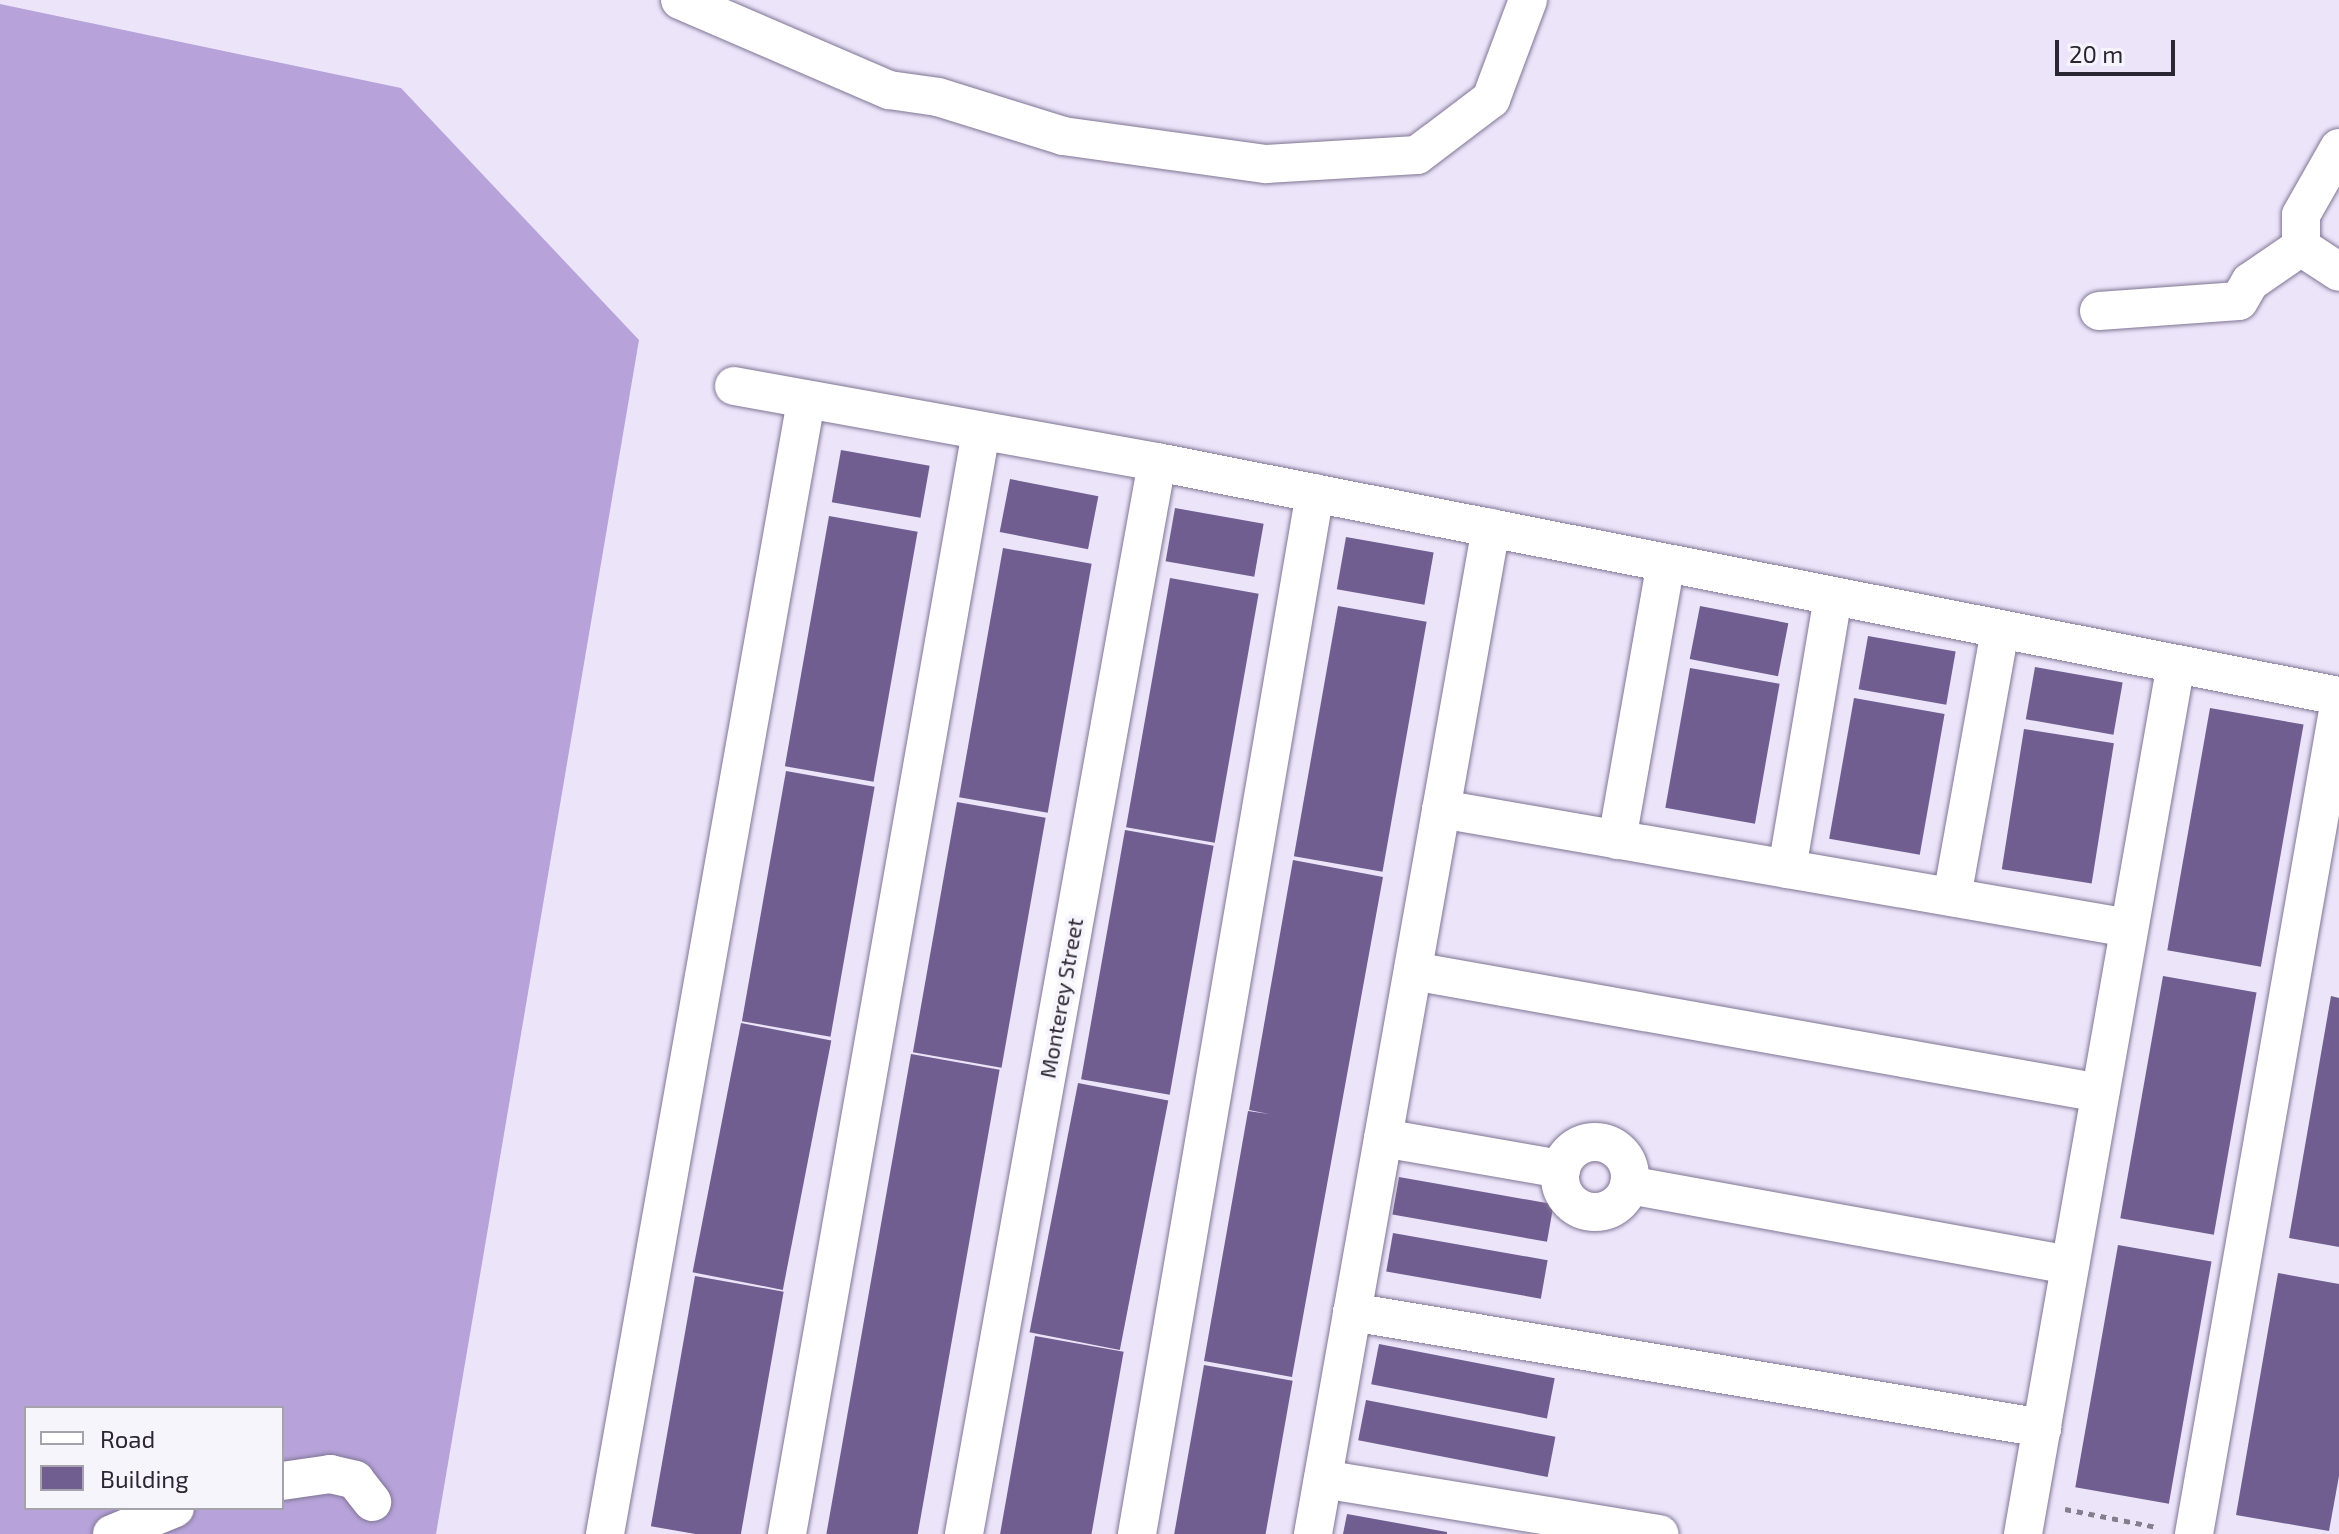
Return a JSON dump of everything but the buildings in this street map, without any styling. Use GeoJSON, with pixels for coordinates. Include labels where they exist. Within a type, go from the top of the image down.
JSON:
{"type":"FeatureCollection","features":[{"type":"Feature","properties":{"kind":"street"},"geometry":{"type":"LineString","coordinates":[[680,0],[889,90],[938,97],[1063,136],[1266,164],[1417,155],[1491,99],[1528,0]]}},
{"type":"Feature","properties":{"kind":"street"},"geometry":{"type":"LineString","coordinates":[[2301,247],[2301,215],[2339,148]]}},
{"type":"Feature","properties":{"kind":"street"},"geometry":{"type":"LineString","coordinates":[[2301,247],[2339,272]]}},
{"type":"Feature","properties":{"kind":"street"},"geometry":{"type":"LineString","coordinates":[[2099,311],[2239,301],[2250,282],[2301,247]]}},
{"type":"Feature","properties":{"kind":"street"},"geometry":{"type":"LineString","coordinates":[[734,386],[1157,462],[2339,696]]}},
{"type":"Feature","properties":{"kind":"street"},"geometry":{"type":"LineString","coordinates":[[605,1534],[806,401]]}},
{"type":"Feature","properties":{"kind":"street"},"geometry":{"type":"LineString","coordinates":[[787,1534],[981,431]]}},
{"type":"Feature","properties":{"kind":"street","name":"Monterey Street"},"geometry":{"type":"LineString","coordinates":[[964,1534],[1157,462]]}},
{"type":"Feature","properties":{"kind":"street"},"geometry":{"type":"LineString","coordinates":[[1137,1534],[1315,493]]}},
{"type":"Feature","properties":{"kind":"street"},"geometry":{"type":"LineString","coordinates":[[1313,1534],[1491,528]]}},
{"type":"Feature","properties":{"kind":"street"},"geometry":{"type":"LineString","coordinates":[[1617,840],[1666,563]]}},
{"type":"Feature","properties":{"kind":"street"},"geometry":{"type":"LineString","coordinates":[[1787,869],[1833,597]]}},
{"type":"Feature","properties":{"kind":"street"},"geometry":{"type":"LineString","coordinates":[[1952,897],[2000,630]]}},
{"type":"Feature","properties":{"kind":"street"},"geometry":{"type":"LineString","coordinates":[[2026,1518],[2176,664]]}},
{"type":"Feature","properties":{"kind":"street"},"geometry":{"type":"LineString","coordinates":[[2178,1531],[2339,705]]}},
{"type":"Feature","properties":{"kind":"street"},"geometry":{"type":"LineString","coordinates":[[1441,809],[2129,928]]}},
{"type":"Feature","properties":{"kind":"street"},"geometry":{"type":"LineString","coordinates":[[1413,971],[2100,1093]]}},
{"type":"Feature","properties":{"kind":"street"},"geometry":{"type":"LineString","coordinates":[[1383,1138],[1561,1169],[1564,1194],[1581,1210],[1605,1212],[1629,1185],[2070,1265]]}},
{"type":"Feature","properties":{"kind":"street"},"geometry":{"type":"LineString","coordinates":[[1352,1312],[2042,1428]]}},
{"type":"Feature","properties":{"kind":"street"},"geometry":{"type":"LineString","coordinates":[[284,1481],[330,1474],[355,1480],[372,1502]]}},
{"type":"Feature","properties":{"kind":"street"},"geometry":{"type":"LineString","coordinates":[[1323,1479],[1660,1534]]}},
{"type":"Feature","properties":{"kind":"street"},"geometry":{"type":"LineString","coordinates":[[112,1534],[170,1510]]}},
{"type":"Feature","properties":{"kind":"path"},"geometry":{"type":"LineString","coordinates":[[2026,1518],[2178,1531]]}},
{"type":"Feature","properties":{"kind":"shaded area"},"geometry":{"type":"Polygon","coordinates":[[[0,4],[401,88],[639,340],[436,1534],[0,1534],[0,4]]]}}]}
